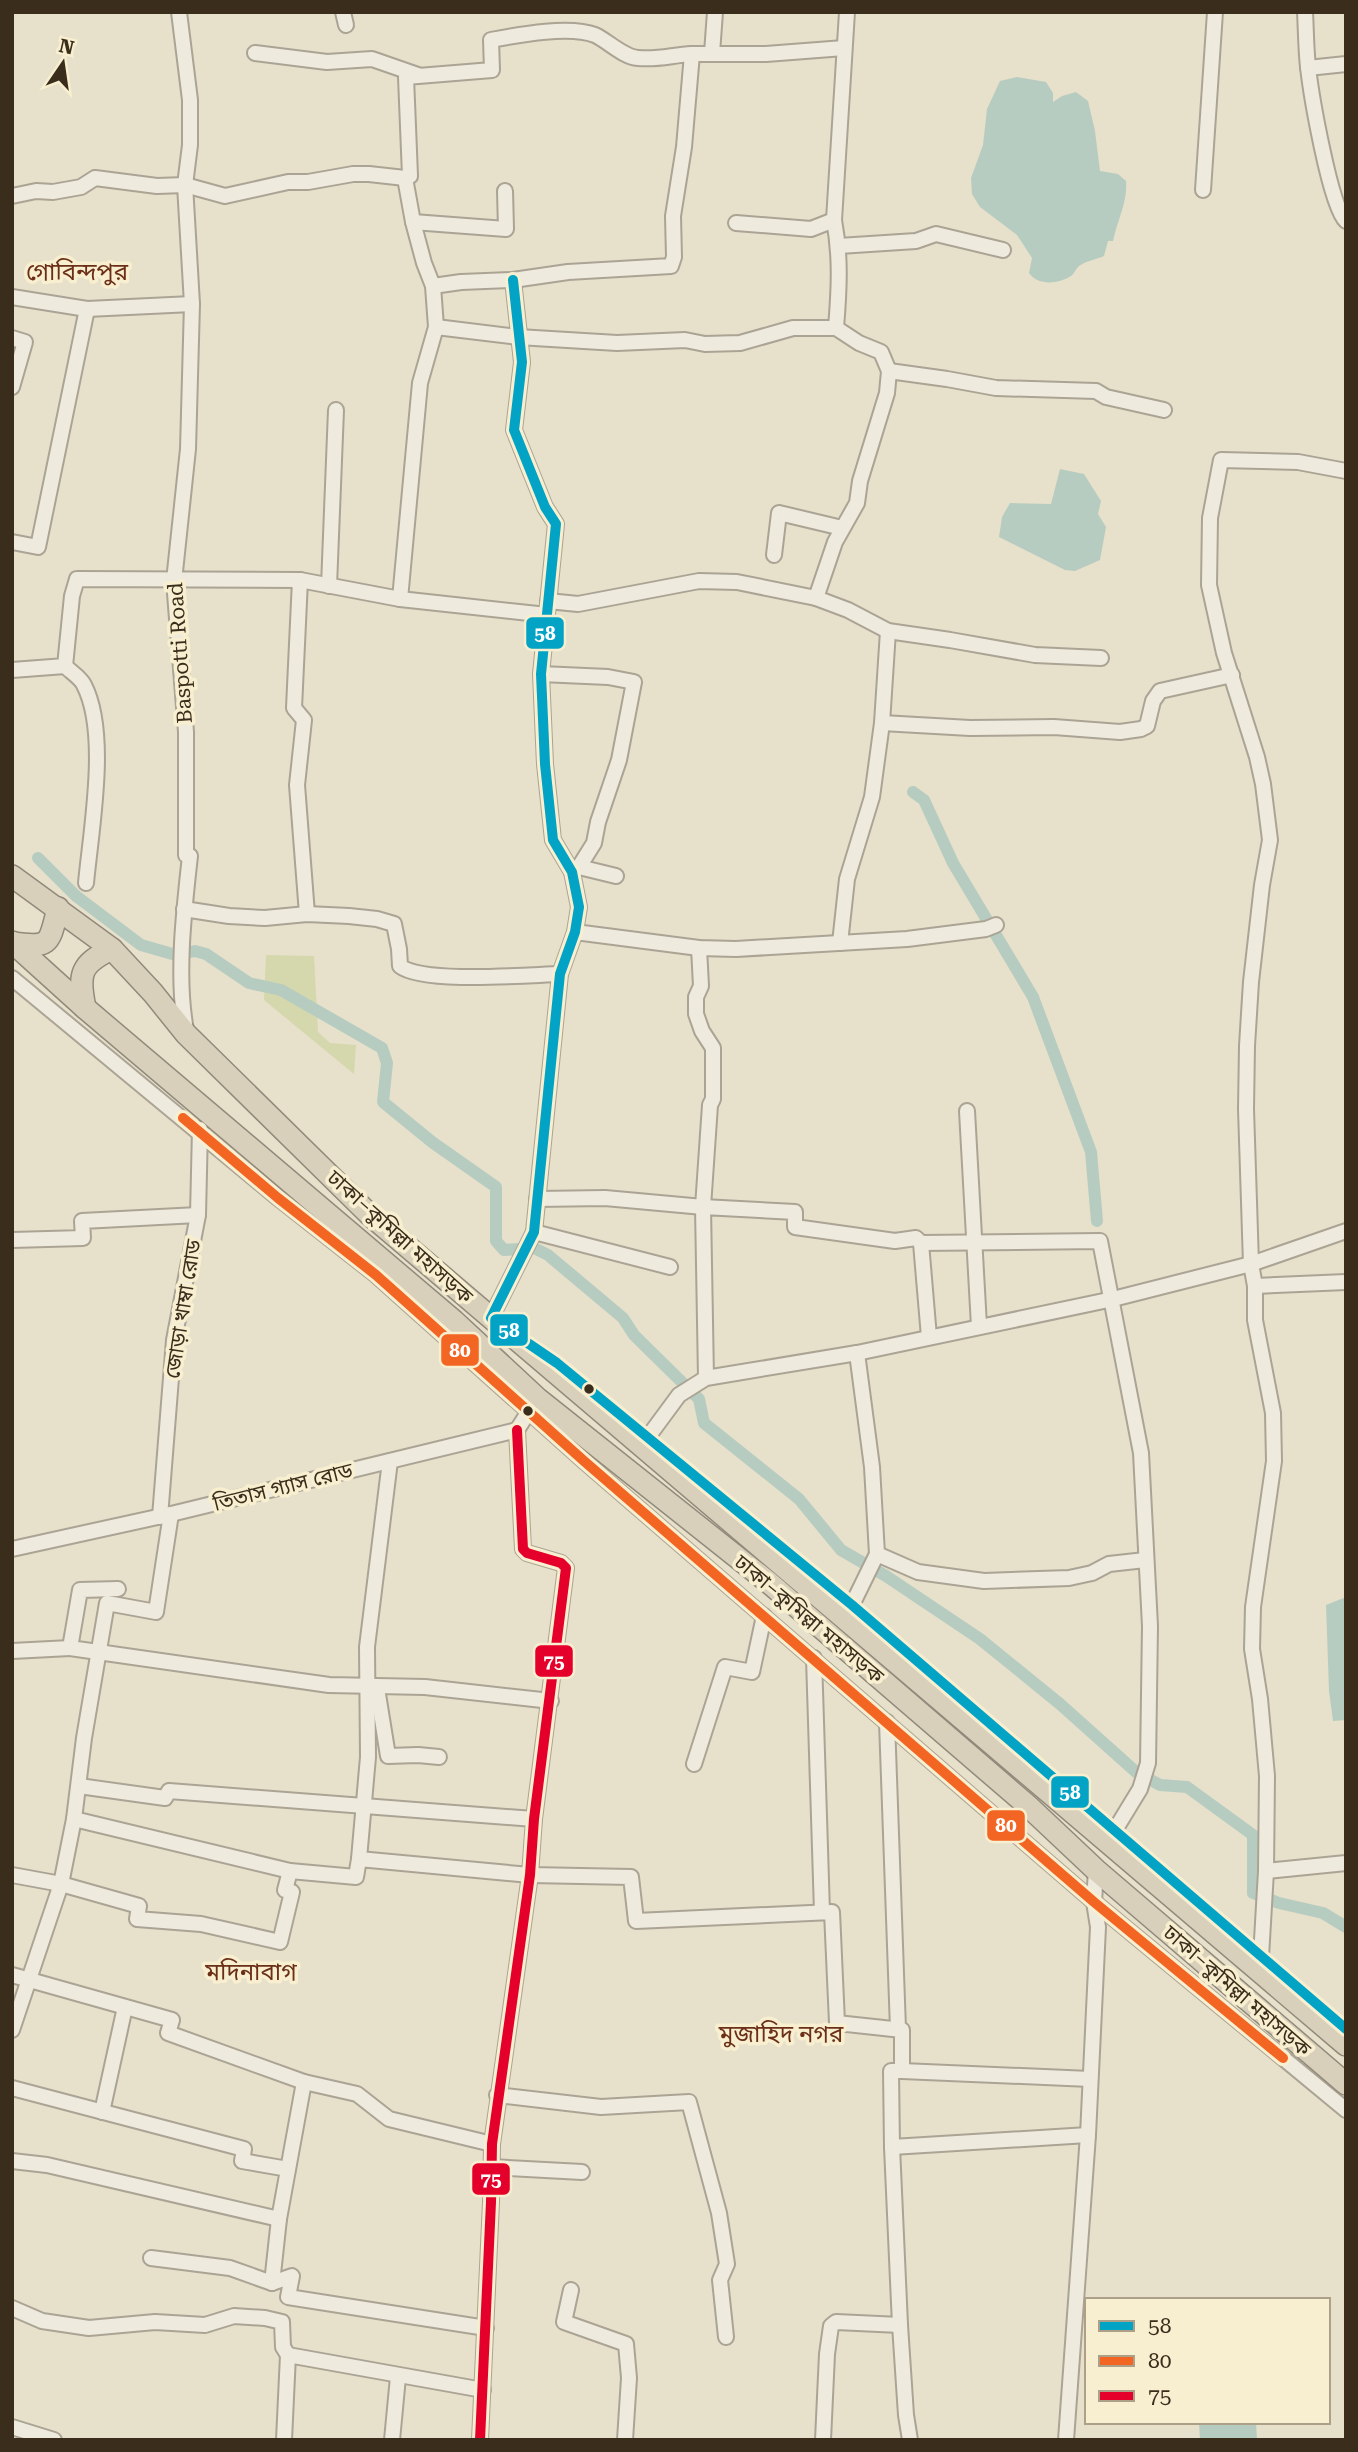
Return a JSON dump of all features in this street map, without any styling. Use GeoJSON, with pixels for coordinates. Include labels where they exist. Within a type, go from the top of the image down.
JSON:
{"type":"FeatureCollection","features":[{"type":"Feature","properties":{"kind":"highway","name":"ঢাকা–কুমিল্লা মহাসড়ক"},"geometry":{"type":"LineString","coordinates":[[12,876],[112,950],[153,993],[186,1034],[369,1214],[1346,2045]]}},
{"type":"Feature","properties":{"kind":"highway"},"geometry":{"type":"LineString","coordinates":[[13,943],[38,946],[46,943],[58,908]]}},
{"type":"Feature","properties":{"kind":"highway","name":"ঢাকা–কুমিল্লা মহাসড়ক"},"geometry":{"type":"LineString","coordinates":[[13,943],[85,1008],[454,1321],[533,1405],[767,1581],[1027,1805],[1096,1870],[1346,2084]]}},
{"type":"Feature","properties":{"kind":"highway"},"geometry":{"type":"LineString","coordinates":[[85,1008],[80,981],[86,966],[112,950]]}},
{"type":"Feature","properties":{"kind":"highway"},"geometry":{"type":"LineString","coordinates":[[491,1318],[557,1363],[856,1598],[1115,1830],[1346,2029]]}},
{"type":"Feature","properties":{"kind":"street","name":"Baspotti Road"},"geometry":{"type":"LineString","coordinates":[[180,12],[190,100],[190,145],[185,185],[192,304],[188,449],[174,581],[186,732],[186,855],[190,856],[184,909],[182,966],[182,1012],[186,1034]]}},
{"type":"Feature","properties":{"kind":"street"},"geometry":{"type":"LineString","coordinates":[[712,54],[715,12]]}},
{"type":"Feature","properties":{"kind":"street"},"geometry":{"type":"LineString","coordinates":[[836,328],[840,280],[839,246],[834,220],[846,12]]}},
{"type":"Feature","properties":{"kind":"street"},"geometry":{"type":"LineString","coordinates":[[1203,190],[1215,12]]}},
{"type":"Feature","properties":{"kind":"street"},"geometry":{"type":"LineString","coordinates":[[1304,12],[1308,68],[1328,173],[1340,215],[1346,221]]}},
{"type":"Feature","properties":{"kind":"street"},"geometry":{"type":"LineString","coordinates":[[12,196],[81,187],[95,178],[156,186],[185,185],[225,196],[288,182],[353,174],[369,173],[405,178],[411,176],[406,78],[492,71],[491,40],[533,32],[586,32],[634,58],[668,59],[681,54],[766,54],[844,48]]}},
{"type":"Feature","properties":{"kind":"street"},"geometry":{"type":"LineString","coordinates":[[255,53],[327,62],[372,59],[421,76]]}},
{"type":"Feature","properties":{"kind":"street"},"geometry":{"type":"LineString","coordinates":[[433,286],[513,280],[568,272],[671,266],[674,257],[673,216],[684,147],[692,54]]}},
{"type":"Feature","properties":{"kind":"street"},"geometry":{"type":"LineString","coordinates":[[1308,68],[1346,64]]}},
{"type":"Feature","properties":{"kind":"street"},"geometry":{"type":"LineString","coordinates":[[400,599],[420,383],[436,327],[433,286],[413,222],[405,178]]}},
{"type":"Feature","properties":{"kind":"street"},"geometry":{"type":"LineString","coordinates":[[413,222],[506,229],[505,191]]}},
{"type":"Feature","properties":{"kind":"street"},"geometry":{"type":"LineString","coordinates":[[736,223],[811,229],[834,220]]}},
{"type":"Feature","properties":{"kind":"street"},"geometry":{"type":"LineString","coordinates":[[839,246],[916,242],[936,234],[1003,250]]}},
{"type":"Feature","properties":{"kind":"street"},"geometry":{"type":"LineString","coordinates":[[491,1318],[534,1233],[560,974],[575,932],[579,907],[576,870],[553,840],[545,764],[541,674],[556,524],[545,507],[514,430],[522,362],[513,280]]}},
{"type":"Feature","properties":{"kind":"street"},"geometry":{"type":"LineString","coordinates":[[12,297],[87,309],[192,304]]}},
{"type":"Feature","properties":{"kind":"street"},"geometry":{"type":"LineString","coordinates":[[12,542],[38,547],[87,309]]}},
{"type":"Feature","properties":{"kind":"street"},"geometry":{"type":"LineString","coordinates":[[436,327],[518,337],[617,344],[685,340],[705,344],[740,343],[793,328],[836,328],[859,343],[881,352],[889,371],[887,393],[860,481],[857,503],[835,542],[816,598]]}},
{"type":"Feature","properties":{"kind":"street"},"geometry":{"type":"LineString","coordinates":[[12,338],[25,342],[12,387]]}},
{"type":"Feature","properties":{"kind":"street"},"geometry":{"type":"LineString","coordinates":[[889,371],[996,388],[1096,391],[1106,397],[1164,410]]}},
{"type":"Feature","properties":{"kind":"street"},"geometry":{"type":"LineString","coordinates":[[329,586],[336,410]]}},
{"type":"Feature","properties":{"kind":"street"},"geometry":{"type":"LineString","coordinates":[[1261,1956],[1266,1871],[1267,1776],[1252,1649],[1253,1607],[1274,1461],[1273,1413],[1255,1320],[1246,1109],[1251,982],[1270,841],[1257,757],[1224,653],[1209,585],[1210,518],[1221,460],[1298,463],[1346,471]]}},
{"type":"Feature","properties":{"kind":"street"},"geometry":{"type":"LineString","coordinates":[[774,555],[779,513],[842,528]]}},
{"type":"Feature","properties":{"kind":"street"},"geometry":{"type":"LineString","coordinates":[[65,666],[72,596],[77,579],[300,580],[400,599],[548,608],[699,581],[737,582],[816,598],[848,610],[888,631],[1035,655],[1101,658]]}},
{"type":"Feature","properties":{"kind":"street"},"geometry":{"type":"LineString","coordinates":[[300,580],[294,708],[304,720],[297,785],[307,914]]}},
{"type":"Feature","properties":{"kind":"street"},"geometry":{"type":"LineString","coordinates":[[840,943],[847,878],[872,797],[882,723],[888,631]]}},
{"type":"Feature","properties":{"kind":"street"},"geometry":{"type":"LineString","coordinates":[[12,670],[65,666],[83,682],[93,711],[97,765],[86,883]]}},
{"type":"Feature","properties":{"kind":"street"},"geometry":{"type":"LineString","coordinates":[[541,674],[608,677],[634,682],[619,760],[598,822],[594,843],[576,870]]}},
{"type":"Feature","properties":{"kind":"street"},"geometry":{"type":"LineString","coordinates":[[882,723],[1135,731],[1147,726],[1153,701],[1160,691],[1232,675]]}},
{"type":"Feature","properties":{"kind":"street"},"geometry":{"type":"LineString","coordinates":[[576,870],[616,876]]}},
{"type":"Feature","properties":{"kind":"street"},"geometry":{"type":"LineString","coordinates":[[184,909],[265,918],[307,914],[377,919],[394,924],[400,967],[407,972],[451,976],[560,974]]}},
{"type":"Feature","properties":{"kind":"street"},"geometry":{"type":"LineString","coordinates":[[575,932],[699,948],[769,948],[907,939],[991,927]]}},
{"type":"Feature","properties":{"kind":"street"},"geometry":{"type":"LineString","coordinates":[[699,948],[701,986],[696,997],[696,1014],[702,1031],[713,1048],[713,1099],[709,1105],[704,1207],[705,1378]]}},
{"type":"Feature","properties":{"kind":"street"},"geometry":{"type":"LineString","coordinates":[[12,978],[533,1405],[764,1616],[1094,1902],[1346,2110]]}},
{"type":"Feature","properties":{"kind":"street","name":"জোড়া খাম্বা রোড"},"geometry":{"type":"LineString","coordinates":[[99,1651],[107,1603],[156,1612],[166,1515],[174,1340],[198,1215],[200,1133],[197,1101]]}},
{"type":"Feature","properties":{"kind":"street"},"geometry":{"type":"LineString","coordinates":[[967,1111],[979,1326]]}},
{"type":"Feature","properties":{"kind":"street"},"geometry":{"type":"LineString","coordinates":[[537,1199],[605,1198],[795,1212],[795,1227],[895,1241],[916,1238],[921,1243],[929,1337]]}},
{"type":"Feature","properties":{"kind":"street"},"geometry":{"type":"LineString","coordinates":[[12,1240],[83,1238],[82,1222],[198,1215]]}},
{"type":"Feature","properties":{"kind":"street"},"geometry":{"type":"LineString","coordinates":[[648,1437],[680,1395],[705,1378],[857,1353],[1113,1299],[1251,1264],[1346,1231]]}},
{"type":"Feature","properties":{"kind":"street"},"geometry":{"type":"LineString","coordinates":[[534,1233],[670,1267]]}},
{"type":"Feature","properties":{"kind":"street"},"geometry":{"type":"LineString","coordinates":[[921,1243],[1100,1241],[1141,1452],[1150,1626],[1147,1763],[1140,1789],[1115,1830]]}},
{"type":"Feature","properties":{"kind":"street"},"geometry":{"type":"LineString","coordinates":[[1255,1286],[1346,1282]]}},
{"type":"Feature","properties":{"kind":"street"},"geometry":{"type":"LineString","coordinates":[[856,1598],[876,1554],[872,1467],[857,1353]]}},
{"type":"Feature","properties":{"kind":"street"},"geometry":{"type":"LineString","coordinates":[[480,2440],[492,2144],[530,1875],[534,1819],[566,1568],[561,1563],[527,1553],[523,1549],[517,1430],[533,1405]]}},
{"type":"Feature","properties":{"kind":"street","name":"তিতাস গ্যাস রোড"},"geometry":{"type":"LineString","coordinates":[[12,1549],[166,1515],[517,1430]]}},
{"type":"Feature","properties":{"kind":"street"},"geometry":{"type":"LineString","coordinates":[[390,1461],[368,1647],[373,1687],[388,1756],[439,1757]]}},
{"type":"Feature","properties":{"kind":"street"},"geometry":{"type":"LineString","coordinates":[[876,1554],[918,1572],[984,1581],[1069,1578],[1092,1573],[1109,1564],[1145,1560]]}},
{"type":"Feature","properties":{"kind":"street"},"geometry":{"type":"LineString","coordinates":[[70,1648],[80,1590],[118,1589]]}},
{"type":"Feature","properties":{"kind":"street"},"geometry":{"type":"LineString","coordinates":[[694,1764],[725,1667],[752,1672],[764,1616]]}},
{"type":"Feature","properties":{"kind":"street"},"geometry":{"type":"LineString","coordinates":[[12,1651],[70,1648],[329,1685],[425,1687],[551,1701]]}},
{"type":"Feature","properties":{"kind":"street"},"geometry":{"type":"LineString","coordinates":[[12,2029],[61,1884],[74,1819],[83,1738],[99,1651]]}},
{"type":"Feature","properties":{"kind":"street"},"geometry":{"type":"LineString","coordinates":[[814,1658],[822,1912]]}},
{"type":"Feature","properties":{"kind":"street"},"geometry":{"type":"LineString","coordinates":[[74,1819],[290,1871],[356,1877],[373,1687]]}},
{"type":"Feature","properties":{"kind":"street"},"geometry":{"type":"LineString","coordinates":[[887,1722],[898,2029]]}},
{"type":"Feature","properties":{"kind":"street"},"geometry":{"type":"LineString","coordinates":[[79,1786],[165,1798],[169,1791],[534,1819]]}},
{"type":"Feature","properties":{"kind":"street"},"geometry":{"type":"LineString","coordinates":[[359,1858],[530,1875],[631,1877],[636,1921],[832,1912],[837,2023],[902,2030],[902,2071]]}},
{"type":"Feature","properties":{"kind":"street"},"geometry":{"type":"LineString","coordinates":[[1266,1871],[1346,1863]]}},
{"type":"Feature","properties":{"kind":"street"},"geometry":{"type":"LineString","coordinates":[[1066,2440],[1088,2135],[1098,1927],[1094,1902],[1096,1870]]}},
{"type":"Feature","properties":{"kind":"street"},"geometry":{"type":"LineString","coordinates":[[12,1875],[61,1884],[139,1906],[137,1919],[201,1924],[280,1942],[292,1892],[285,1890],[290,1871]]}},
{"type":"Feature","properties":{"kind":"street"},"geometry":{"type":"LineString","coordinates":[[12,1975],[172,2020],[168,2033],[304,2082],[357,2094],[389,2119],[492,2144]]}},
{"type":"Feature","properties":{"kind":"street"},"geometry":{"type":"LineString","coordinates":[[103,2112],[125,2007]]}},
{"type":"Feature","properties":{"kind":"street"},"geometry":{"type":"LineString","coordinates":[[910,2440],[900,2325],[891,2071],[1090,2079]]}},
{"type":"Feature","properties":{"kind":"street"},"geometry":{"type":"LineString","coordinates":[[272,2283],[279,2219],[304,2082]]}},
{"type":"Feature","properties":{"kind":"street"},"geometry":{"type":"LineString","coordinates":[[12,2088],[244,2149],[242,2161],[288,2169]]}},
{"type":"Feature","properties":{"kind":"street"},"geometry":{"type":"LineString","coordinates":[[497,2095],[601,2107],[689,2102],[719,2213],[727,2264],[720,2280],[726,2337]]}},
{"type":"Feature","properties":{"kind":"street"},"geometry":{"type":"LineString","coordinates":[[892,2147],[1088,2135]]}},
{"type":"Feature","properties":{"kind":"street"},"geometry":{"type":"LineString","coordinates":[[12,2161],[47,2165],[279,2219]]}},
{"type":"Feature","properties":{"kind":"street"},"geometry":{"type":"LineString","coordinates":[[492,2167],[582,2172]]}},
{"type":"Feature","properties":{"kind":"street"},"geometry":{"type":"LineString","coordinates":[[151,2258],[230,2268],[272,2283],[292,2276],[282,2322],[284,2347],[288,2355],[284,2440]]}},
{"type":"Feature","properties":{"kind":"street"},"geometry":{"type":"LineString","coordinates":[[571,2290],[564,2322],[625,2344],[629,2378],[625,2440]]}},
{"type":"Feature","properties":{"kind":"street"},"geometry":{"type":"LineString","coordinates":[[288,2297],[486,2328]]}},
{"type":"Feature","properties":{"kind":"street"},"geometry":{"type":"LineString","coordinates":[[12,2308],[42,2321],[89,2328],[155,2322],[205,2325],[234,2316],[282,2322]]}},
{"type":"Feature","properties":{"kind":"street"},"geometry":{"type":"LineString","coordinates":[[823,2440],[831,2326],[836,2322],[900,2325]]}},
{"type":"Feature","properties":{"kind":"street"},"geometry":{"type":"LineString","coordinates":[[288,2355],[483,2390]]}},
{"type":"Feature","properties":{"kind":"street"},"geometry":{"type":"LineString","coordinates":[[392,2440],[398,2376]]}},
{"type":"Feature","properties":{"kind":"street"},"geometry":{"type":"LineString","coordinates":[[12,2427],[54,2440]]}},
{"type":"Feature","properties":{"kind":"green space"},"geometry":{"type":"Polygon","coordinates":[[[266,955],[314,956],[318,1032],[330,1043],[356,1045],[354,1074],[264,1000],[266,955]]]}},
{"type":"Feature","properties":{"kind":"shaded area"},"geometry":{"type":"Polygon","coordinates":[[[1017,77],[1046,82],[1053,93],[1053,102],[1076,92],[1088,101],[1100,171],[1118,174],[1126,181],[1124,204],[1113,241],[1108,241],[1104,256],[1083,264],[1071,276],[1060,281],[1043,282],[1033,277],[1029,273],[1032,258],[1017,235],[980,207],[972,194],[971,178],[983,145],[987,109],[1000,81],[1017,77]]]}},
{"type":"Feature","properties":{"kind":"shaded area"},"geometry":{"type":"Polygon","coordinates":[[[1060,469],[1084,474],[1101,501],[1098,514],[1106,527],[1100,560],[1075,571],[1065,570],[999,537],[1002,517],[1010,503],[1051,504],[1060,469]]]}},
{"type":"Feature","properties":{"kind":"shaded area"},"geometry":{"type":"Polygon","coordinates":[[[1346,1597],[1346,1720],[1333,1721],[1329,1691],[1326,1605],[1346,1597]]]}},
{"type":"Feature","properties":{"kind":"shaded area"},"geometry":{"type":"Polygon","coordinates":[[[1199,2424],[1256,2424],[1257,2440],[1200,2440],[1199,2424]]]}},
{"type":"Feature","properties":{"kind":"waterway"},"geometry":{"type":"LineString","coordinates":[[913,792],[924,800],[953,863],[1033,997],[1091,1152],[1097,1221]]}},
{"type":"Feature","properties":{"kind":"waterway"},"geometry":{"type":"LineString","coordinates":[[38,858],[76,896],[141,945],[176,955],[195,951],[206,954],[249,983],[281,990],[382,1048],[387,1063],[383,1102],[432,1142],[496,1187],[496,1241],[504,1250],[534,1248],[548,1255],[623,1318],[634,1335],[699,1399],[704,1423],[799,1499],[841,1550],[886,1576],[980,1639],[1060,1704],[1136,1772],[1160,1785],[1187,1787],[1253,1835],[1253,1893],[1279,1903],[1323,1913],[1346,1927]]}},
{"type":"Feature","properties":{"kind":"transit line","name":"58"},"geometry":{"type":"LineString","coordinates":[[513,280],[522,362],[514,430],[545,507],[556,524],[541,674],[545,764],[553,840],[572,872],[579,907],[575,932],[560,974],[534,1232],[491,1318],[557,1363],[852,1605],[1346,2029]]}},
{"type":"Feature","properties":{"kind":"transit line","name":"80"},"geometry":{"type":"LineString","coordinates":[[183,1118],[278,1198],[376,1275],[584,1461],[1094,1902],[1283,2058]]}},
{"type":"Feature","properties":{"kind":"transit line","name":"75"},"geometry":{"type":"LineString","coordinates":[[480,2440],[492,2144],[530,1875],[534,1819],[566,1568],[561,1563],[527,1553],[523,1549],[517,1430]]}},
{"type":"Feature","properties":{"kind":"district","name":"গোবিন্দপুর"},"geometry":{"type":"Point","coordinates":[77,272]}},
{"type":"Feature","properties":{"kind":"district","name":"মদিনাবাগ"},"geometry":{"type":"Point","coordinates":[251,1972]}},
{"type":"Feature","properties":{"kind":"district","name":"মুজাহিদ নগর"},"geometry":{"type":"Point","coordinates":[781,2034]}}]}
